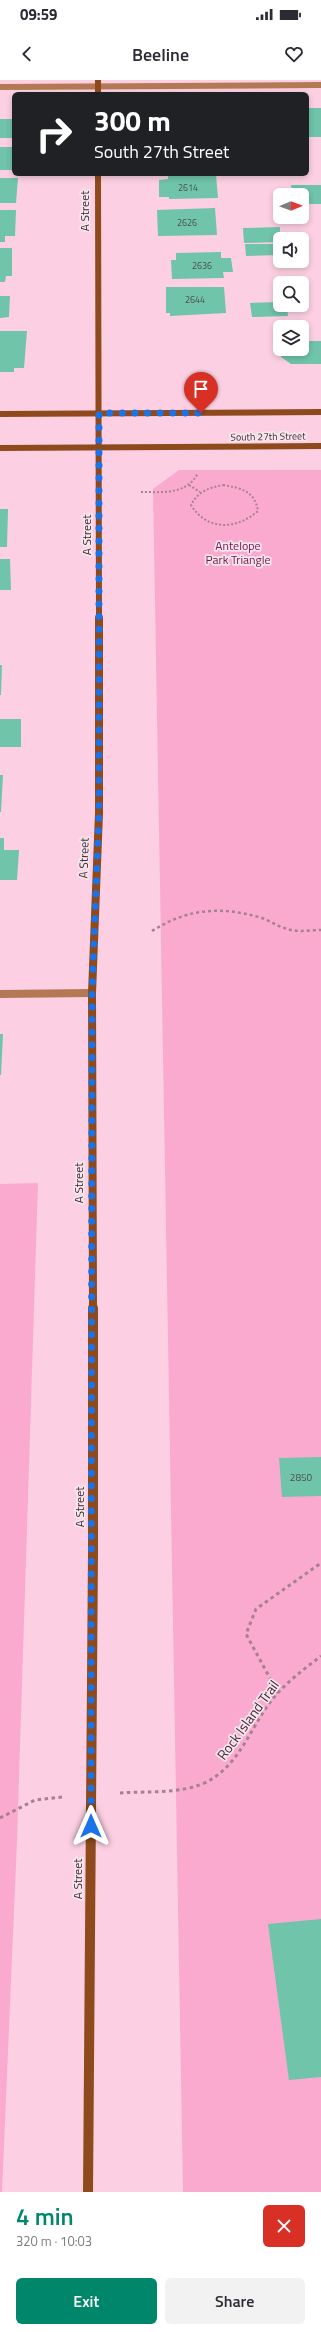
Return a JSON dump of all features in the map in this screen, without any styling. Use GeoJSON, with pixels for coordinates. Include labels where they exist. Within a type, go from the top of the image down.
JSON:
{"type":"FeatureCollection","features":[{"type":"Feature","properties":{"kind":"main road","name":"A Street"},"geometry":{"type":"LineString","coordinates":[[88,2192],[91,1795],[92,993],[99,813],[100,448],[98,176]]}},
{"type":"Feature","properties":{"kind":"main road","name":"South 27th Street"},"geometry":{"type":"LineString","coordinates":[[0,414],[321,412]]}},
{"type":"Feature","properties":{"kind":"main road","name":"South 27th Street"},"geometry":{"type":"LineString","coordinates":[[0,448],[321,446]]}},
{"type":"Feature","properties":{"kind":"street"},"geometry":{"type":"LineString","coordinates":[[0,87],[98,83],[321,85]]}},
{"type":"Feature","properties":{"kind":"street"},"geometry":{"type":"LineString","coordinates":[[0,994],[92,993]]}},
{"type":"Feature","properties":{"kind":"path"},"geometry":{"type":"LineString","coordinates":[[141,492],[174,491],[189,485],[198,475],[198,470]]}},
{"type":"Feature","properties":{"kind":"path"},"geometry":{"type":"LineString","coordinates":[[189,485],[200,492]]}},
{"type":"Feature","properties":{"kind":"path"},"geometry":{"type":"LineString","coordinates":[[223,485],[239,488],[251,493],[258,502],[258,511],[250,520],[237,525],[222,526],[207,523],[195,515],[191,505],[195,495],[200,492],[206,488],[223,485]]}},
{"type":"Feature","properties":{"kind":"path"},"geometry":{"type":"LineString","coordinates":[[152,931],[166,921],[184,913],[206,909],[229,910],[263,919],[291,930],[321,930]]}},
{"type":"Feature","properties":{"kind":"path"},"geometry":{"type":"LineString","coordinates":[[278,1693],[246,1634],[256,1609],[321,1563]]}},
{"type":"Feature","properties":{"kind":"path","name":"Rock Island Trail"},"geometry":{"type":"LineString","coordinates":[[0,1818],[35,1800],[167,1790],[203,1783],[231,1765],[248,1742],[252,1729],[278,1693],[321,1656]]}},
{"type":"Feature","properties":{"kind":"green space","name":"Antelope Park Triangle"},"geometry":{"type":"Polygon","coordinates":[[[179,470],[321,470],[321,2192],[183,2192],[153,489],[179,470]]]}},
{"type":"Feature","properties":{"kind":"green space"},"geometry":{"type":"Polygon","coordinates":[[[38,1183],[17,1841],[2,2192],[0,2192],[0,1184],[38,1183]]]}},
{"type":"Feature","properties":{"kind":"building"},"geometry":{"type":"Polygon","coordinates":[[[309,108],[321,108],[321,137],[309,137],[309,108]]]}},
{"type":"Feature","properties":{"kind":"building"},"geometry":{"type":"Polygon","coordinates":[[[0,119],[12,119],[12,138],[0,138],[0,119]]]}},
{"type":"Feature","properties":{"kind":"building"},"geometry":{"type":"Polygon","coordinates":[[[0,147],[12,147],[12,170],[0,170],[0,147]]]}},
{"type":"Feature","properties":{"kind":"building"},"geometry":{"type":"Polygon","coordinates":[[[168,176],[216,176],[218,198],[169,199],[169,197],[159,197],[159,180],[168,179],[168,176]]]}},
{"type":"Feature","properties":{"kind":"building"},"geometry":{"type":"Polygon","coordinates":[[[0,178],[18,178],[16,203],[0,203],[0,178]]]}},
{"type":"Feature","properties":{"kind":"building"},"geometry":{"type":"Polygon","coordinates":[[[291,185],[321,185],[321,204],[309,204],[309,188],[291,188],[291,185]]]}},
{"type":"Feature","properties":{"kind":"building"},"geometry":{"type":"Polygon","coordinates":[[[215,208],[217,235],[158,236],[157,210],[215,208]]]}},
{"type":"Feature","properties":{"kind":"building"},"geometry":{"type":"Polygon","coordinates":[[[0,210],[16,210],[15,236],[5,236],[5,242],[0,242],[0,210]]]}},
{"type":"Feature","properties":{"kind":"building"},"geometry":{"type":"Polygon","coordinates":[[[280,227],[280,232],[273,232],[273,242],[244,243],[243,228],[280,227]]]}},
{"type":"Feature","properties":{"kind":"building"},"geometry":{"type":"Polygon","coordinates":[[[245,244],[273,244],[273,255],[246,256],[245,244]]]}},
{"type":"Feature","properties":{"kind":"building"},"geometry":{"type":"Polygon","coordinates":[[[0,248],[12,248],[12,276],[6,276],[5,282],[0,282],[0,248]]]}},
{"type":"Feature","properties":{"kind":"building"},"geometry":{"type":"Polygon","coordinates":[[[221,252],[221,258],[231,258],[233,272],[223,272],[224,278],[172,279],[171,260],[176,260],[176,253],[221,252]]]}},
{"type":"Feature","properties":{"kind":"building"},"geometry":{"type":"Polygon","coordinates":[[[166,287],[224,287],[226,313],[170,316],[170,313],[166,313],[166,287]]]}},
{"type":"Feature","properties":{"kind":"building"},"geometry":{"type":"Polygon","coordinates":[[[0,296],[10,296],[9,317],[0,318],[0,296]]]}},
{"type":"Feature","properties":{"kind":"building"},"geometry":{"type":"Polygon","coordinates":[[[273,302],[273,312],[288,312],[288,316],[252,317],[250,303],[273,302]]]}},
{"type":"Feature","properties":{"kind":"building"},"geometry":{"type":"Polygon","coordinates":[[[0,331],[27,331],[24,368],[14,368],[14,372],[0,372],[0,331]]]}},
{"type":"Feature","properties":{"kind":"building"},"geometry":{"type":"Polygon","coordinates":[[[309,341],[321,341],[321,364],[291,364],[281,357],[309,356],[309,341]]]}},
{"type":"Feature","properties":{"kind":"building"},"geometry":{"type":"Polygon","coordinates":[[[0,509],[8,509],[7,547],[0,547],[0,509]]]}},
{"type":"Feature","properties":{"kind":"building"},"geometry":{"type":"Polygon","coordinates":[[[0,559],[10,559],[11,590],[0,590],[0,559]]]}},
{"type":"Feature","properties":{"kind":"building"},"geometry":{"type":"Polygon","coordinates":[[[0,665],[2,665],[1,695],[0,695],[0,665]]]}},
{"type":"Feature","properties":{"kind":"building"},"geometry":{"type":"Polygon","coordinates":[[[0,719],[21,719],[21,747],[0,747],[0,719]]]}},
{"type":"Feature","properties":{"kind":"building"},"geometry":{"type":"Polygon","coordinates":[[[0,775],[3,775],[1,812],[0,812],[0,775]]]}},
{"type":"Feature","properties":{"kind":"building"},"geometry":{"type":"Polygon","coordinates":[[[0,838],[4,838],[4,850],[19,850],[17,880],[0,880],[0,838]]]}},
{"type":"Feature","properties":{"kind":"building"},"geometry":{"type":"Polygon","coordinates":[[[0,1034],[3,1034],[1,1075],[0,1075],[0,1034]]]}},
{"type":"Feature","properties":{"kind":"building"},"geometry":{"type":"Polygon","coordinates":[[[321,1457],[321,1496],[282,1497],[279,1458],[321,1457]]]}},
{"type":"Feature","properties":{"kind":"building"},"geometry":{"type":"Polygon","coordinates":[[[321,1919],[321,2077],[289,2080],[268,1924],[321,1919]]]}},
{"type":"Feature","properties":{"kind":"route"},"geometry":{"type":"LineString","coordinates":[[91,1826],[93,1552],[92,993],[99,813],[99,413],[201,413]]}}]}
